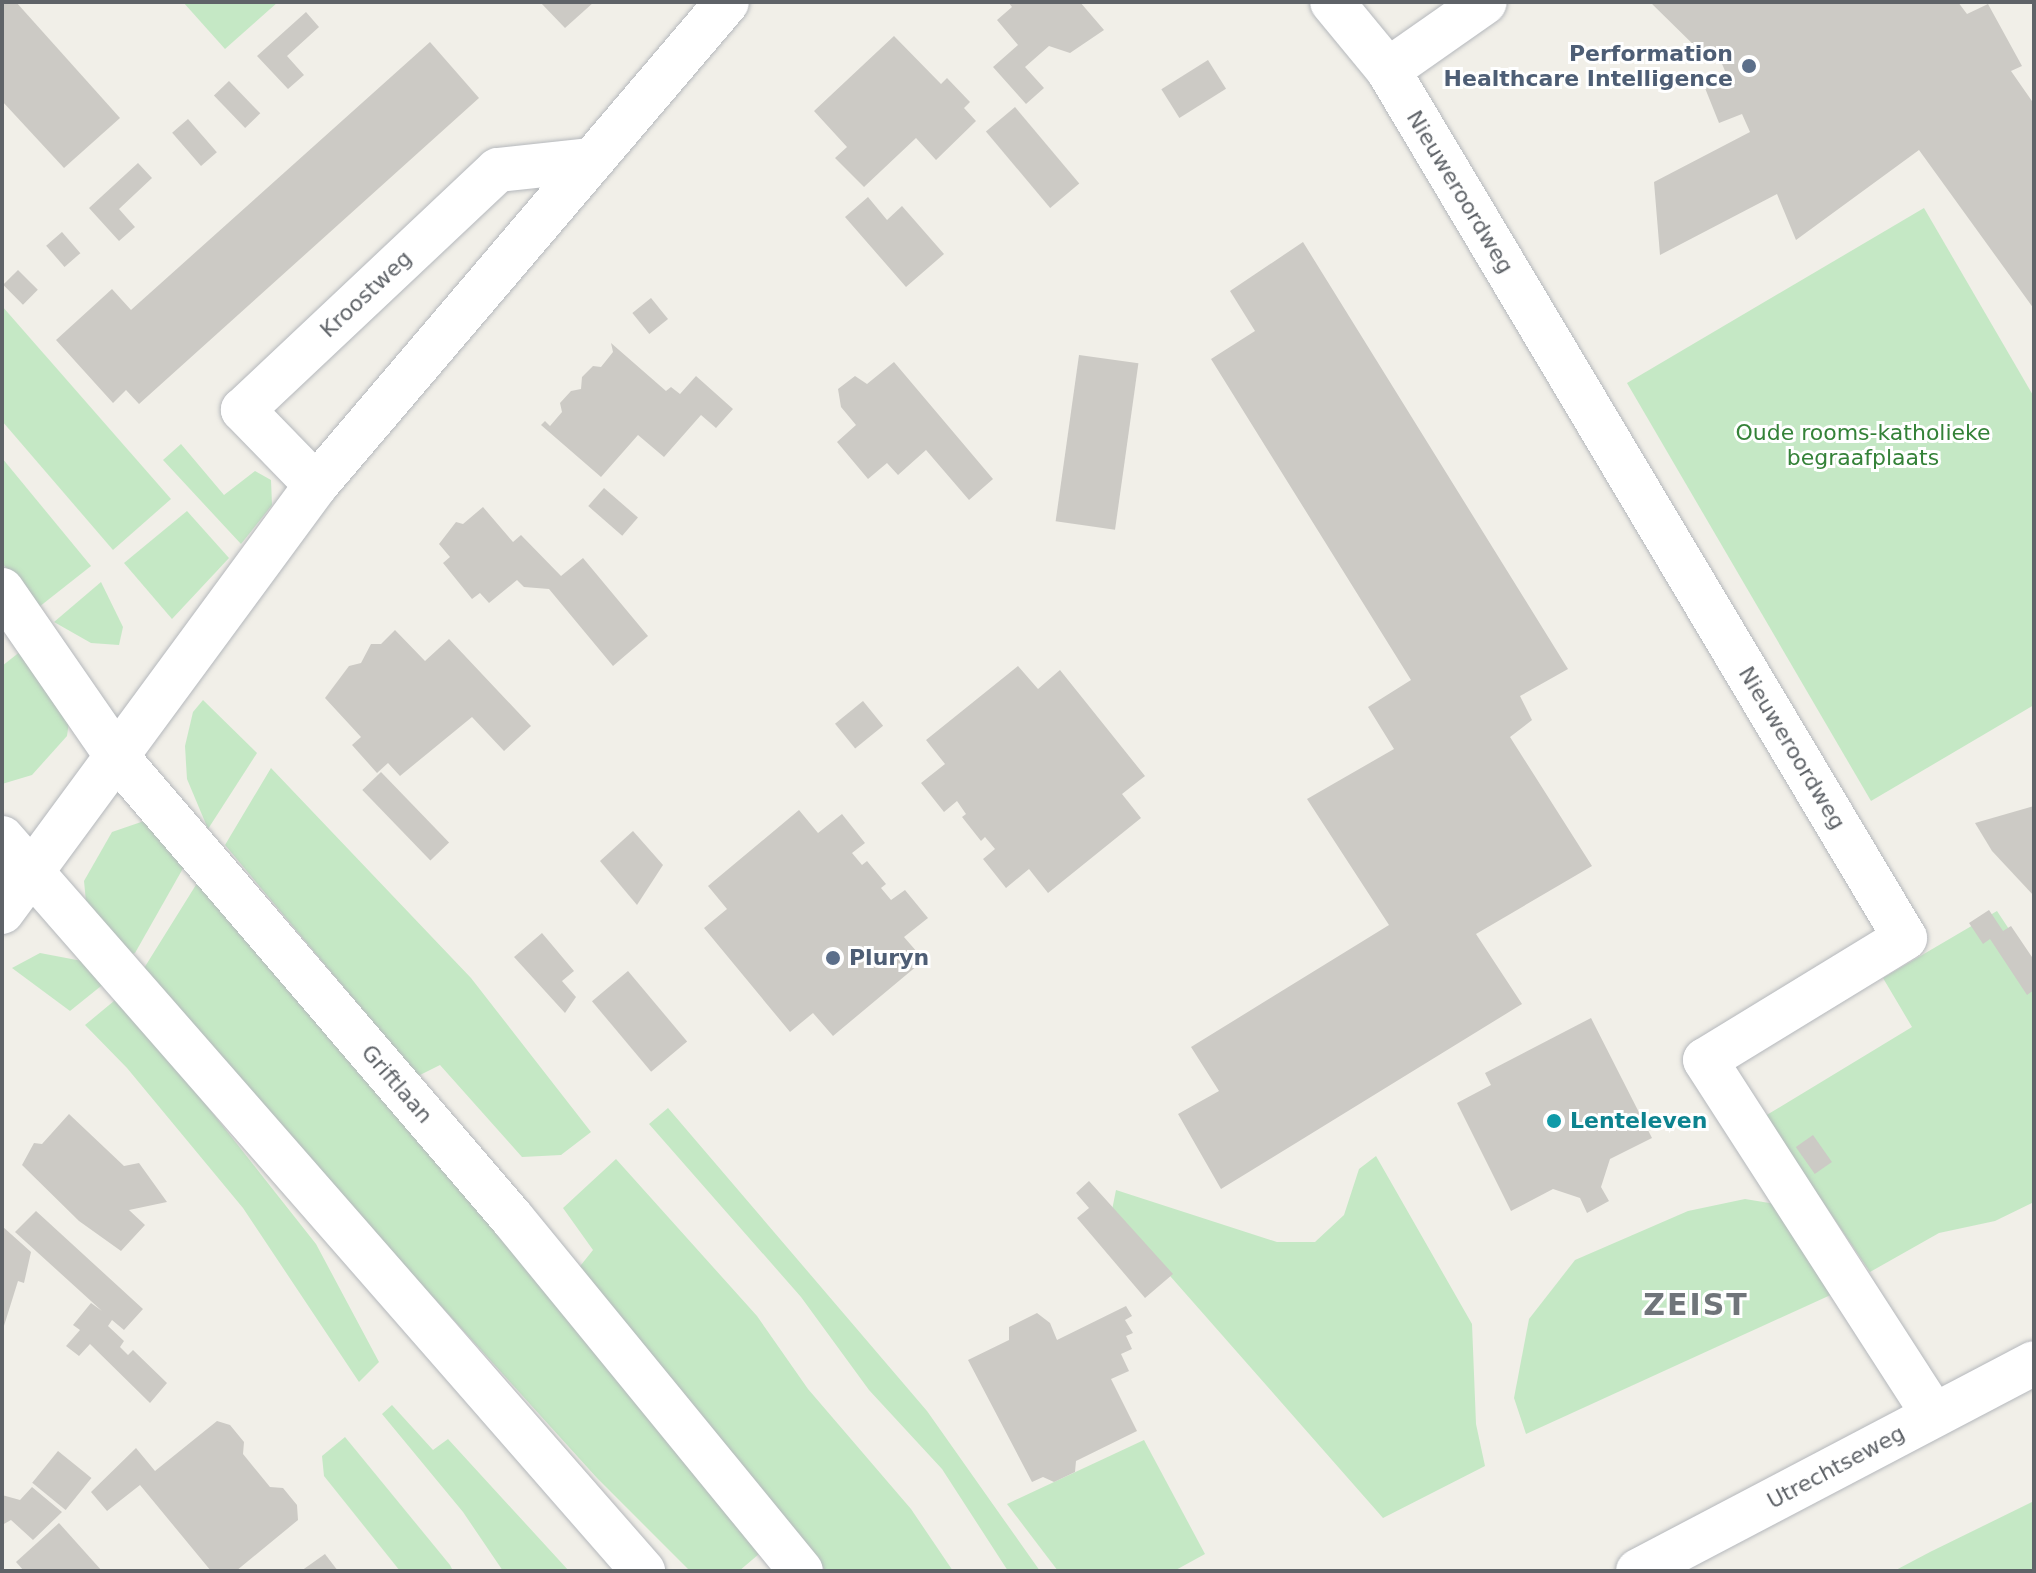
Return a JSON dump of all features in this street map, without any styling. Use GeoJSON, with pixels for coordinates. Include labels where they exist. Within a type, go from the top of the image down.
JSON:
{"type":"FeatureCollection","features":[{"type":"Feature","properties":{"kind":"street"},"geometry":{"type":"LineString","coordinates":[[2,912],[117,757],[180,663],[316,485],[727,2]]}},
{"type":"Feature","properties":{"kind":"street","name":"Nieuweroordweg"},"geometry":{"type":"LineString","coordinates":[[1332,2],[1388,70],[1905,938],[1705,1060],[1934,1415]]}},
{"type":"Feature","properties":{"kind":"street"},"geometry":{"type":"LineString","coordinates":[[1388,70],[1485,2]]}},
{"type":"Feature","properties":{"kind":"street","name":"Kroostweg"},"geometry":{"type":"LineString","coordinates":[[316,485],[243,410],[498,170],[590,160]]}},
{"type":"Feature","properties":{"kind":"street","name":"Griftlaan"},"geometry":{"type":"LineString","coordinates":[[2,590],[117,757],[512,1218],[801,1571]]}},
{"type":"Feature","properties":{"kind":"street"},"geometry":{"type":"LineString","coordinates":[[2,838],[643,1571]]}},
{"type":"Feature","properties":{"kind":"street","name":"Utrechtseweg"},"geometry":{"type":"LineString","coordinates":[[1638,1571],[2034,1363]]}},
{"type":"Feature","properties":{"kind":"green space"},"geometry":{"type":"Polygon","coordinates":[[[183,2],[278,2],[225,49],[183,2]]]}},
{"type":"Feature","properties":{"kind":"green space","name":"Oude rooms-katholieke begraafplaats"},"geometry":{"type":"Polygon","coordinates":[[[1924,208],[2034,397],[2034,705],[1871,801],[1627,383],[1924,208]]]}},
{"type":"Feature","properties":{"kind":"green space"},"geometry":{"type":"Polygon","coordinates":[[[2,306],[171,499],[113,550],[2,421],[2,306]]]}},
{"type":"Feature","properties":{"kind":"green space"},"geometry":{"type":"Polygon","coordinates":[[[181,444],[224,495],[255,471],[271,480],[272,505],[241,544],[163,460],[181,444]]]}},
{"type":"Feature","properties":{"kind":"green space"},"geometry":{"type":"Polygon","coordinates":[[[2,458],[91,566],[39,607],[2,563],[2,458]]]}},
{"type":"Feature","properties":{"kind":"green space"},"geometry":{"type":"Polygon","coordinates":[[[187,511],[229,558],[172,619],[124,563],[187,511]]]}},
{"type":"Feature","properties":{"kind":"green space"},"geometry":{"type":"Polygon","coordinates":[[[101,582],[123,627],[119,645],[91,643],[54,622],[101,582]]]}},
{"type":"Feature","properties":{"kind":"green space"},"geometry":{"type":"Polygon","coordinates":[[[21,651],[69,722],[67,736],[32,775],[2,784],[2,666],[21,651]]]}},
{"type":"Feature","properties":{"kind":"green space"},"geometry":{"type":"Polygon","coordinates":[[[203,700],[257,753],[208,829],[187,779],[185,746],[193,712],[203,700]]]}},
{"type":"Feature","properties":{"kind":"green space"},"geometry":{"type":"Polygon","coordinates":[[[271,768],[471,978],[591,1132],[561,1155],[522,1157],[440,1065],[418,1076],[225,845],[271,768]]]}},
{"type":"Feature","properties":{"kind":"green space"},"geometry":{"type":"Polygon","coordinates":[[[147,820],[190,856],[135,953],[128,956],[86,902],[84,881],[112,832],[147,820]]]}},
{"type":"Feature","properties":{"kind":"green space"},"geometry":{"type":"Polygon","coordinates":[[[204,872],[765,1549],[739,1571],[690,1571],[597,1478],[433,1297],[338,1220],[141,973],[204,872]]]}},
{"type":"Feature","properties":{"kind":"green space"},"geometry":{"type":"Polygon","coordinates":[[[1997,911],[2034,967],[2034,1202],[1995,1221],[1939,1233],[1870,1272],[1765,1116],[1912,1027],[1883,978],[1997,911]]]}},
{"type":"Feature","properties":{"kind":"green space"},"geometry":{"type":"Polygon","coordinates":[[[40,953],[82,961],[106,982],[70,1011],[12,968],[40,953]]]}},
{"type":"Feature","properties":{"kind":"green space"},"geometry":{"type":"Polygon","coordinates":[[[120,996],[316,1244],[379,1362],[359,1382],[243,1208],[127,1068],[85,1025],[120,996]]]}},
{"type":"Feature","properties":{"kind":"green space"},"geometry":{"type":"Polygon","coordinates":[[[668,1108],[927,1411],[1040,1571],[1008,1571],[942,1469],[869,1390],[801,1297],[649,1124],[668,1108]]]}},
{"type":"Feature","properties":{"kind":"green space"},"geometry":{"type":"Polygon","coordinates":[[[1376,1156],[1472,1324],[1476,1424],[1485,1466],[1383,1518],[1112,1210],[1116,1190],[1277,1242],[1315,1242],[1344,1215],[1359,1169],[1376,1156]]]}},
{"type":"Feature","properties":{"kind":"green space"},"geometry":{"type":"Polygon","coordinates":[[[616,1159],[757,1316],[808,1389],[911,1509],[953,1571],[826,1571],[577,1270],[593,1250],[563,1208],[616,1159]]]}},
{"type":"Feature","properties":{"kind":"green space"},"geometry":{"type":"Polygon","coordinates":[[[1745,1199],[1781,1205],[1835,1293],[1526,1434],[1514,1398],[1529,1319],[1575,1260],[1688,1211],[1745,1199]]]}},
{"type":"Feature","properties":{"kind":"green space"},"geometry":{"type":"Polygon","coordinates":[[[392,1405],[433,1450],[448,1439],[569,1571],[503,1571],[463,1512],[382,1414],[392,1405]]]}},
{"type":"Feature","properties":{"kind":"green space"},"geometry":{"type":"Polygon","coordinates":[[[345,1437],[453,1571],[400,1571],[324,1476],[322,1456],[345,1437]]]}},
{"type":"Feature","properties":{"kind":"green space"},"geometry":{"type":"Polygon","coordinates":[[[1144,1440],[1205,1554],[1174,1571],[1058,1571],[1007,1504],[1144,1440]]]}},
{"type":"Feature","properties":{"kind":"green space"},"geometry":{"type":"Polygon","coordinates":[[[2034,1501],[2034,1571],[1894,1571],[1930,1552],[2034,1501]]]}},
{"type":"Feature","properties":{"kind":"building"},"geometry":{"type":"Polygon","coordinates":[[[2,2],[16,2],[120,118],[64,168],[2,101],[2,2]]]}},
{"type":"Feature","properties":{"kind":"building"},"geometry":{"type":"Polygon","coordinates":[[[540,2],[594,2],[565,28],[540,2]]]}},
{"type":"Feature","properties":{"kind":"building"},"geometry":{"type":"Polygon","coordinates":[[[1008,2],[1080,2],[1104,30],[1070,53],[1049,46],[1025,67],[1044,88],[1026,104],[993,67],[1018,45],[997,20],[1012,7],[1008,2]]]}},
{"type":"Feature","properties":{"kind":"building"},"geometry":{"type":"Polygon","coordinates":[[[1650,2],[1958,2],[1967,14],[1988,4],[2022,66],[2011,71],[2034,104],[2034,309],[1919,150],[1796,240],[1777,194],[1660,255],[1654,182],[1750,132],[1742,114],[1719,123],[1705,88],[1728,78],[1717,52],[1705,56],[1650,2]]]}},
{"type":"Feature","properties":{"kind":"building"},"geometry":{"type":"Polygon","coordinates":[[[306,12],[319,27],[287,56],[304,75],[288,89],[257,56],[306,12]]]}},
{"type":"Feature","properties":{"kind":"building"},"geometry":{"type":"Polygon","coordinates":[[[894,36],[941,84],[947,78],[970,102],[964,108],[976,121],[936,160],[916,138],[864,187],[835,158],[847,147],[814,111],[894,36]]]}},
{"type":"Feature","properties":{"kind":"building"},"geometry":{"type":"Polygon","coordinates":[[[430,42],[479,98],[139,404],[126,390],[113,403],[56,340],[112,289],[131,310],[430,42]]]}},
{"type":"Feature","properties":{"kind":"building"},"geometry":{"type":"Polygon","coordinates":[[[1208,60],[1226,89],[1179,118],[1161,89],[1208,60]]]}},
{"type":"Feature","properties":{"kind":"building"},"geometry":{"type":"Polygon","coordinates":[[[229,81],[260,113],[245,128],[214,96],[229,81]]]}},
{"type":"Feature","properties":{"kind":"building"},"geometry":{"type":"Polygon","coordinates":[[[1015,107],[1079,184],[1050,208],[986,131],[1015,107]]]}},
{"type":"Feature","properties":{"kind":"building"},"geometry":{"type":"Polygon","coordinates":[[[188,119],[217,152],[201,166],[172,133],[188,119]]]}},
{"type":"Feature","properties":{"kind":"building"},"geometry":{"type":"Polygon","coordinates":[[[138,163],[152,178],[119,209],[135,227],[119,241],[89,208],[138,163]]]}},
{"type":"Feature","properties":{"kind":"building"},"geometry":{"type":"Polygon","coordinates":[[[868,197],[887,220],[902,206],[944,254],[906,287],[845,217],[868,197]]]}},
{"type":"Feature","properties":{"kind":"building"},"geometry":{"type":"Polygon","coordinates":[[[62,232],[80,253],[65,267],[46,246],[62,232]]]}},
{"type":"Feature","properties":{"kind":"building"},"geometry":{"type":"Polygon","coordinates":[[[1303,242],[1568,669],[1520,696],[1532,720],[1510,737],[1592,866],[1476,934],[1522,1004],[1221,1189],[1178,1114],[1219,1091],[1191,1047],[1389,925],[1307,799],[1394,749],[1368,707],[1411,680],[1211,359],[1255,331],[1230,291],[1303,242]]]}},
{"type":"Feature","properties":{"kind":"building"},"geometry":{"type":"Polygon","coordinates":[[[18,270],[38,290],[23,305],[3,285],[18,270]]]}},
{"type":"Feature","properties":{"kind":"building"},"geometry":{"type":"Polygon","coordinates":[[[651,298],[668,319],[649,334],[632,313],[651,298]]]}},
{"type":"Feature","properties":{"kind":"building"},"geometry":{"type":"Polygon","coordinates":[[[611,343],[666,391],[671,387],[680,394],[696,376],[733,409],[716,428],[701,415],[664,457],[638,435],[601,477],[541,425],[545,421],[550,426],[562,412],[560,403],[571,391],[581,389],[582,377],[593,366],[601,367],[613,352],[611,343]]]}},
{"type":"Feature","properties":{"kind":"building"},"geometry":{"type":"Polygon","coordinates":[[[1079,355],[1138,363],[1115,530],[1056,521],[1079,355]]]}},
{"type":"Feature","properties":{"kind":"building"},"geometry":{"type":"Polygon","coordinates":[[[894,362],[993,479],[969,500],[926,450],[898,475],[887,463],[868,479],[837,442],[856,425],[841,407],[838,389],[855,376],[867,384],[894,362]]]}},
{"type":"Feature","properties":{"kind":"building"},"geometry":{"type":"Polygon","coordinates":[[[604,488],[638,518],[622,536],[588,506],[604,488]]]}},
{"type":"Feature","properties":{"kind":"building"},"geometry":{"type":"Polygon","coordinates":[[[483,507],[513,542],[521,535],[561,576],[583,558],[648,636],[613,666],[549,589],[524,587],[517,580],[489,603],[480,593],[472,599],[443,563],[450,557],[439,544],[456,522],[463,524],[483,507]]]}},
{"type":"Feature","properties":{"kind":"building"},"geometry":{"type":"Polygon","coordinates":[[[395,630],[425,661],[449,639],[531,726],[504,751],[472,717],[400,776],[388,763],[377,773],[352,745],[361,737],[325,698],[349,666],[361,663],[371,644],[381,644],[395,630]]]}},
{"type":"Feature","properties":{"kind":"building"},"geometry":{"type":"Polygon","coordinates":[[[1018,666],[1038,689],[1060,670],[1145,776],[1122,794],[1141,818],[1048,893],[1029,869],[1006,888],[983,859],[995,849],[985,837],[981,841],[962,817],[966,814],[957,801],[944,812],[921,783],[945,764],[926,740],[1018,666]]]}},
{"type":"Feature","properties":{"kind":"building"},"geometry":{"type":"Polygon","coordinates":[[[863,701],[883,726],[855,749],[835,724],[863,701]]]}},
{"type":"Feature","properties":{"kind":"building"},"geometry":{"type":"Polygon","coordinates":[[[381,772],[449,842],[430,861],[362,790],[381,772]]]}},
{"type":"Feature","properties":{"kind":"building"},"geometry":{"type":"Polygon","coordinates":[[[2034,806],[2034,896],[1992,851],[1975,823],[2034,806]]]}},
{"type":"Feature","properties":{"kind":"building"},"geometry":{"type":"Polygon","coordinates":[[[799,810],[818,833],[842,814],[865,843],[852,853],[862,865],[867,861],[886,884],[881,888],[891,900],[905,890],[928,918],[904,937],[924,960],[833,1036],[813,1013],[790,1032],[704,928],[727,909],[708,886],[799,810]]]}},
{"type":"Feature","properties":{"kind":"building"},"geometry":{"type":"Polygon","coordinates":[[[633,831],[663,865],[637,905],[600,861],[633,831]]]}},
{"type":"Feature","properties":{"kind":"building"},"geometry":{"type":"Polygon","coordinates":[[[1989,910],[2003,931],[2011,926],[2034,960],[2034,990],[2027,995],[1990,939],[1983,944],[1969,923],[1989,910]]]}},
{"type":"Feature","properties":{"kind":"building"},"geometry":{"type":"Polygon","coordinates":[[[542,933],[574,971],[562,981],[576,997],[565,1013],[514,957],[542,933]]]}},
{"type":"Feature","properties":{"kind":"building"},"geometry":{"type":"Polygon","coordinates":[[[628,971],[687,1041],[651,1072],[592,1001],[628,971]]]}},
{"type":"Feature","properties":{"kind":"building","name":"Lenteleven"},"geometry":{"type":"Polygon","coordinates":[[[1591,1018],[1652,1138],[1610,1159],[1601,1187],[1609,1201],[1587,1213],[1580,1198],[1553,1189],[1511,1211],[1457,1103],[1491,1085],[1485,1073],[1591,1018]]]}},
{"type":"Feature","properties":{"kind":"building"},"geometry":{"type":"Polygon","coordinates":[[[69,1114],[124,1166],[139,1163],[167,1202],[129,1210],[145,1225],[121,1251],[79,1221],[22,1165],[34,1143],[42,1144],[69,1114]]]}},
{"type":"Feature","properties":{"kind":"building"},"geometry":{"type":"Polygon","coordinates":[[[1813,1135],[1832,1162],[1815,1174],[1796,1147],[1813,1135]]]}},
{"type":"Feature","properties":{"kind":"building"},"geometry":{"type":"Polygon","coordinates":[[[1089,1181],[1173,1274],[1145,1298],[1077,1218],[1089,1208],[1076,1193],[1089,1181]]]}},
{"type":"Feature","properties":{"kind":"building"},"geometry":{"type":"Polygon","coordinates":[[[36,1211],[143,1309],[124,1330],[112,1320],[108,1326],[124,1341],[120,1347],[128,1355],[133,1350],[167,1383],[150,1403],[90,1344],[79,1356],[66,1346],[80,1330],[73,1325],[91,1303],[102,1311],[15,1232],[36,1211]]]}},
{"type":"Feature","properties":{"kind":"building"},"geometry":{"type":"Polygon","coordinates":[[[2,1226],[31,1252],[24,1283],[18,1281],[3,1329],[2,1226]]]}},
{"type":"Feature","properties":{"kind":"building"},"geometry":{"type":"Polygon","coordinates":[[[1126,1306],[1132,1316],[1125,1320],[1133,1333],[1126,1336],[1132,1349],[1121,1354],[1129,1371],[1111,1379],[1137,1431],[1076,1461],[1075,1472],[1054,1482],[1043,1477],[1032,1482],[968,1360],[1009,1340],[1009,1327],[1037,1313],[1050,1323],[1057,1340],[1126,1306]]]}},
{"type":"Feature","properties":{"kind":"building"},"geometry":{"type":"Polygon","coordinates":[[[217,1421],[230,1425],[244,1442],[243,1454],[270,1487],[283,1488],[297,1505],[298,1520],[236,1571],[211,1571],[140,1485],[107,1511],[91,1492],[136,1448],[155,1471],[217,1421]]]}},
{"type":"Feature","properties":{"kind":"building"},"geometry":{"type":"Polygon","coordinates":[[[58,1451],[91,1478],[66,1510],[32,1483],[58,1451]]]}},
{"type":"Feature","properties":{"kind":"building"},"geometry":{"type":"Polygon","coordinates":[[[32,1487],[62,1512],[33,1540],[11,1520],[2,1525],[2,1495],[20,1500],[32,1487]]]}},
{"type":"Feature","properties":{"kind":"building"},"geometry":{"type":"Polygon","coordinates":[[[59,1523],[102,1571],[24,1571],[16,1562],[59,1523]]]}},
{"type":"Feature","properties":{"kind":"building"},"geometry":{"type":"Polygon","coordinates":[[[325,1554],[338,1571],[301,1571],[325,1554]]]}},
{"type":"Feature","properties":{"kind":"place","name":"Performation Healthcare Intelligence"},"geometry":{"type":"Point","coordinates":[1749,66]}},
{"type":"Feature","properties":{"kind":"place","name":"Pluryn"},"geometry":{"type":"Point","coordinates":[833,958]}},
{"type":"Feature","properties":{"kind":"place","name":"Lenteleven"},"geometry":{"type":"Point","coordinates":[1554,1121]}},
{"type":"Feature","properties":{"kind":"district","name":"ZEIST"},"geometry":{"type":"Point","coordinates":[1696,1305]}}]}
